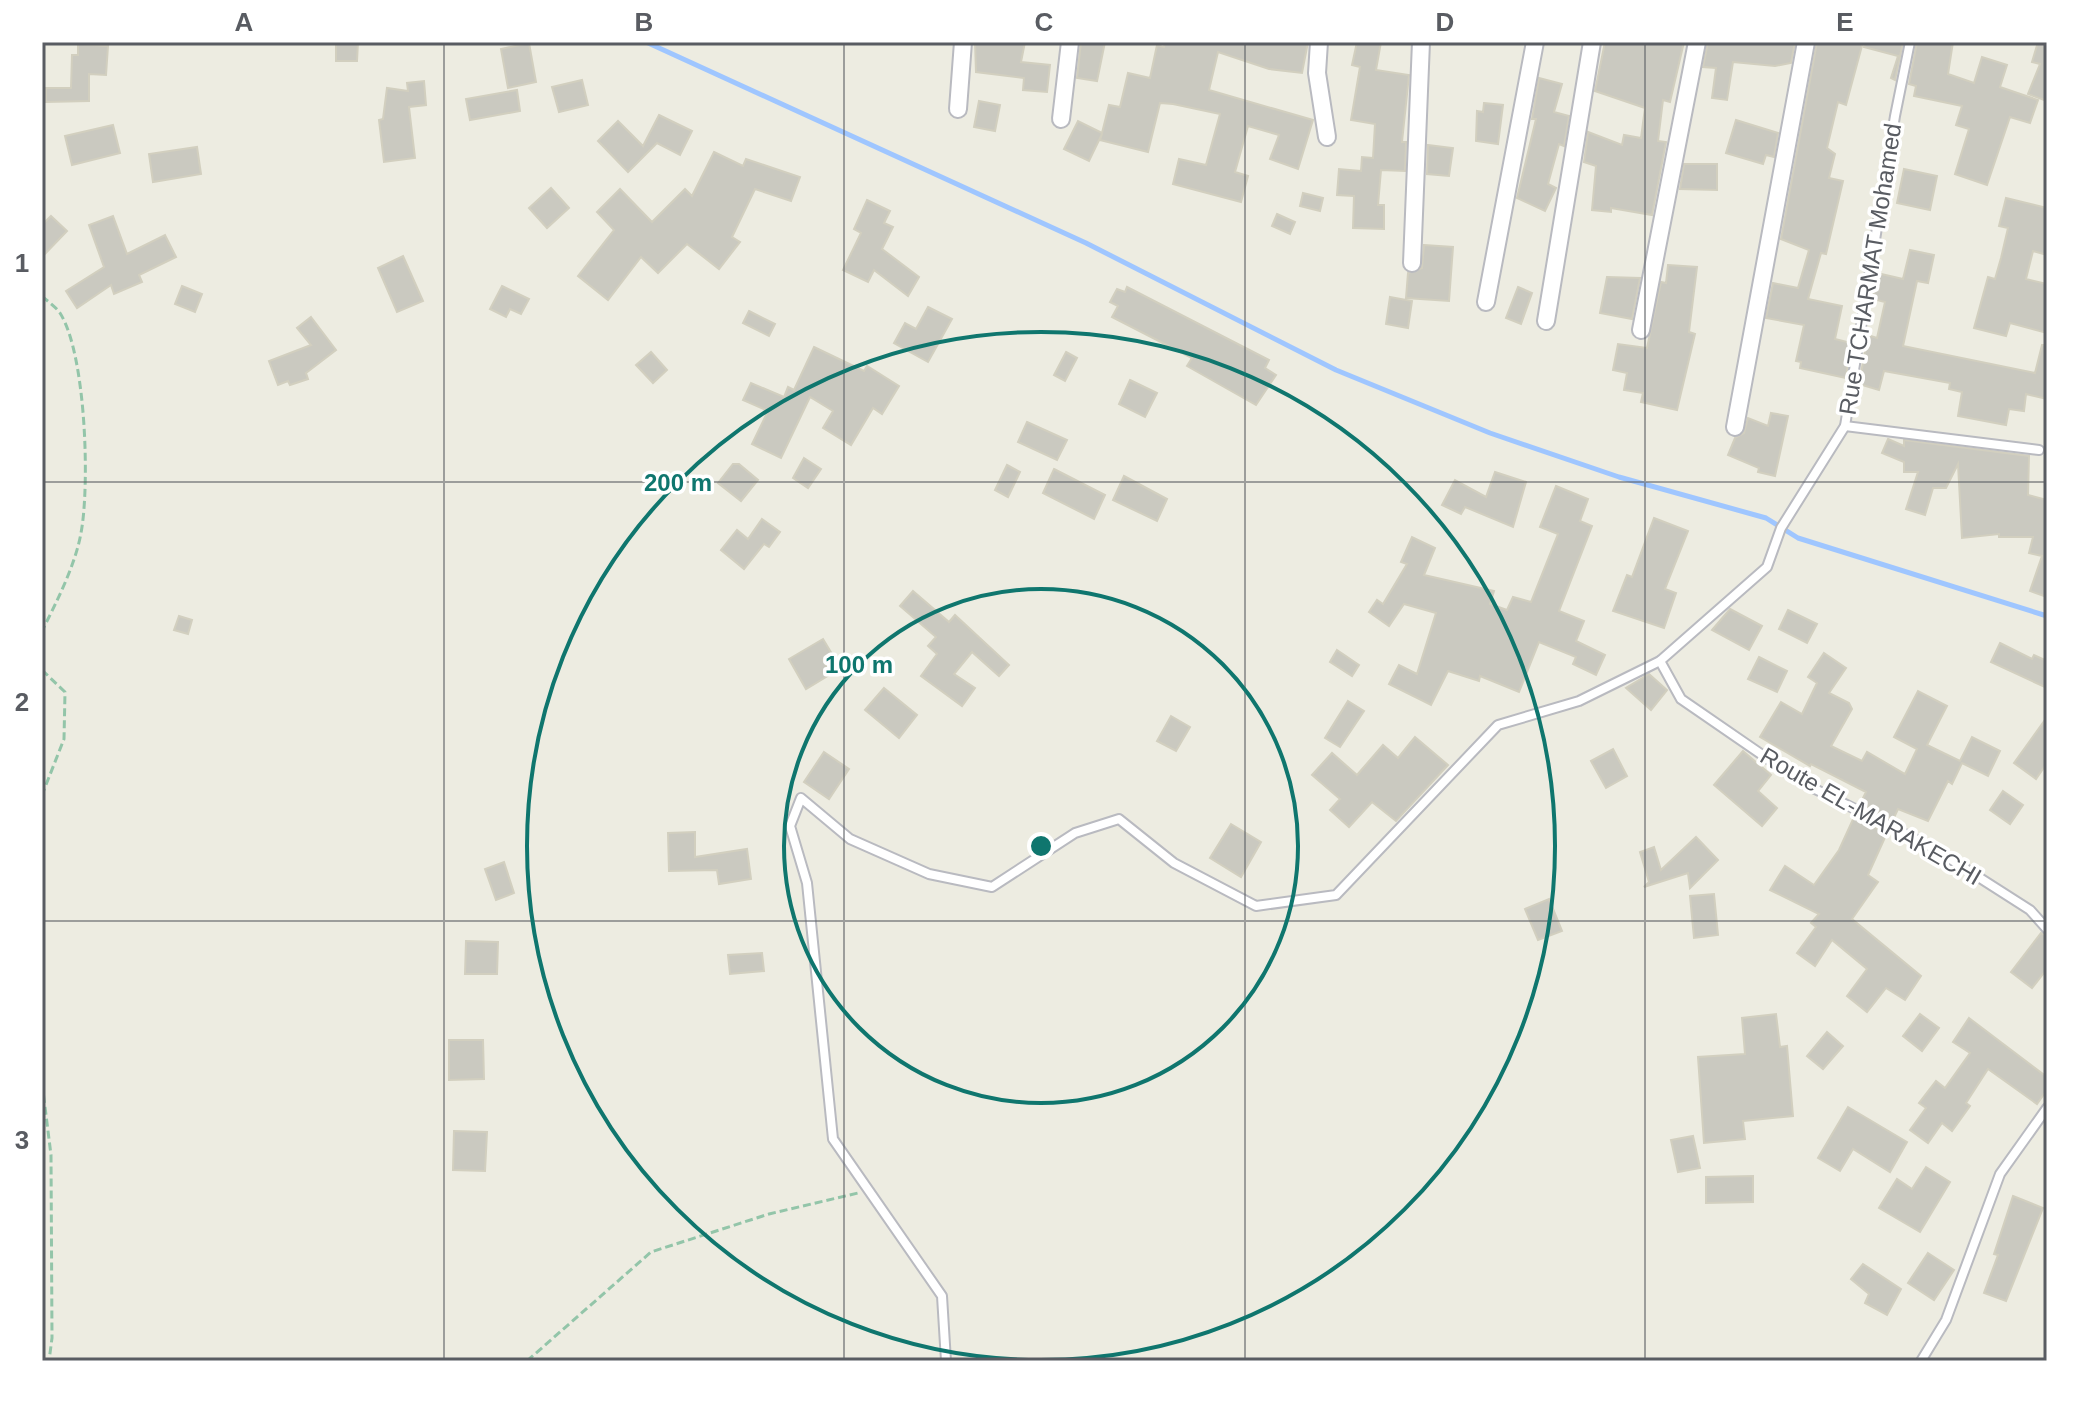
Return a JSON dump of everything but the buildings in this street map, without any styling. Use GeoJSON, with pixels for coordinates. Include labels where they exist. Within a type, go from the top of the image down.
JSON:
{"type":"FeatureCollection","features":[{"type":"Feature","properties":{"kind":"street"},"geometry":{"type":"LineString","coordinates":[[958,109],[963,42]]}},
{"type":"Feature","properties":{"kind":"street"},"geometry":{"type":"LineString","coordinates":[[1061,119],[1070,42]]}},
{"type":"Feature","properties":{"kind":"street"},"geometry":{"type":"LineString","coordinates":[[1319,42],[1317,73],[1327,137]]}},
{"type":"Feature","properties":{"kind":"street"},"geometry":{"type":"LineString","coordinates":[[1412,263],[1421,42]]}},
{"type":"Feature","properties":{"kind":"street"},"geometry":{"type":"LineString","coordinates":[[1486,302],[1535,42]]}},
{"type":"Feature","properties":{"kind":"street"},"geometry":{"type":"LineString","coordinates":[[1546,321],[1592,42]]}},
{"type":"Feature","properties":{"kind":"street"},"geometry":{"type":"LineString","coordinates":[[1641,330],[1697,42]]}},
{"type":"Feature","properties":{"kind":"street"},"geometry":{"type":"LineString","coordinates":[[1735,427],[1806,42]]}},
{"type":"Feature","properties":{"kind":"lane","name":"Rue TCHARMAT Mohamed"},"geometry":{"type":"LineString","coordinates":[[1660,661],[1767,567],[1781,528],[1845,426],[1895,116],[1910,42]]}},
{"type":"Feature","properties":{"kind":"lane"},"geometry":{"type":"LineString","coordinates":[[1845,426],[2039,450]]}},
{"type":"Feature","properties":{"kind":"lane"},"geometry":{"type":"LineString","coordinates":[[946,1361],[942,1296],[833,1139],[807,883],[790,826],[801,798],[850,839],[929,874],[992,887],[1075,833],[1119,819],[1174,863],[1256,906],[1336,895],[1498,725],[1579,701],[1660,661]]}},
{"type":"Feature","properties":{"kind":"lane","name":"Route EL-MARAKECHI"},"geometry":{"type":"LineString","coordinates":[[1660,661],[1681,699],[1766,758],[1803,783],[1933,848],[2030,910],[2047,929]]}},
{"type":"Feature","properties":{"kind":"lane"},"geometry":{"type":"LineString","coordinates":[[1921,1361],[1946,1320],[2000,1174],[2047,1108]]}},
{"type":"Feature","properties":{"kind":"path"},"geometry":{"type":"LineString","coordinates":[[42,296],[60,313],[81,382],[85,442],[81,534],[58,599],[42,631]]}},
{"type":"Feature","properties":{"kind":"path"},"geometry":{"type":"LineString","coordinates":[[42,670],[65,692],[64,739],[42,795]]}},
{"type":"Feature","properties":{"kind":"path"},"geometry":{"type":"LineString","coordinates":[[42,1083],[53,1190],[52,1338],[49,1361]]}},
{"type":"Feature","properties":{"kind":"path"},"geometry":{"type":"LineString","coordinates":[[527,1361],[651,1252],[769,1214],[869,1191]]}},
{"type":"Feature","properties":{"kind":"waterway"},"geometry":{"type":"LineString","coordinates":[[646,42],[1086,243],[1336,370],[1490,433],[1619,477],[1766,518],[1798,538],[2047,616]]}}]}
